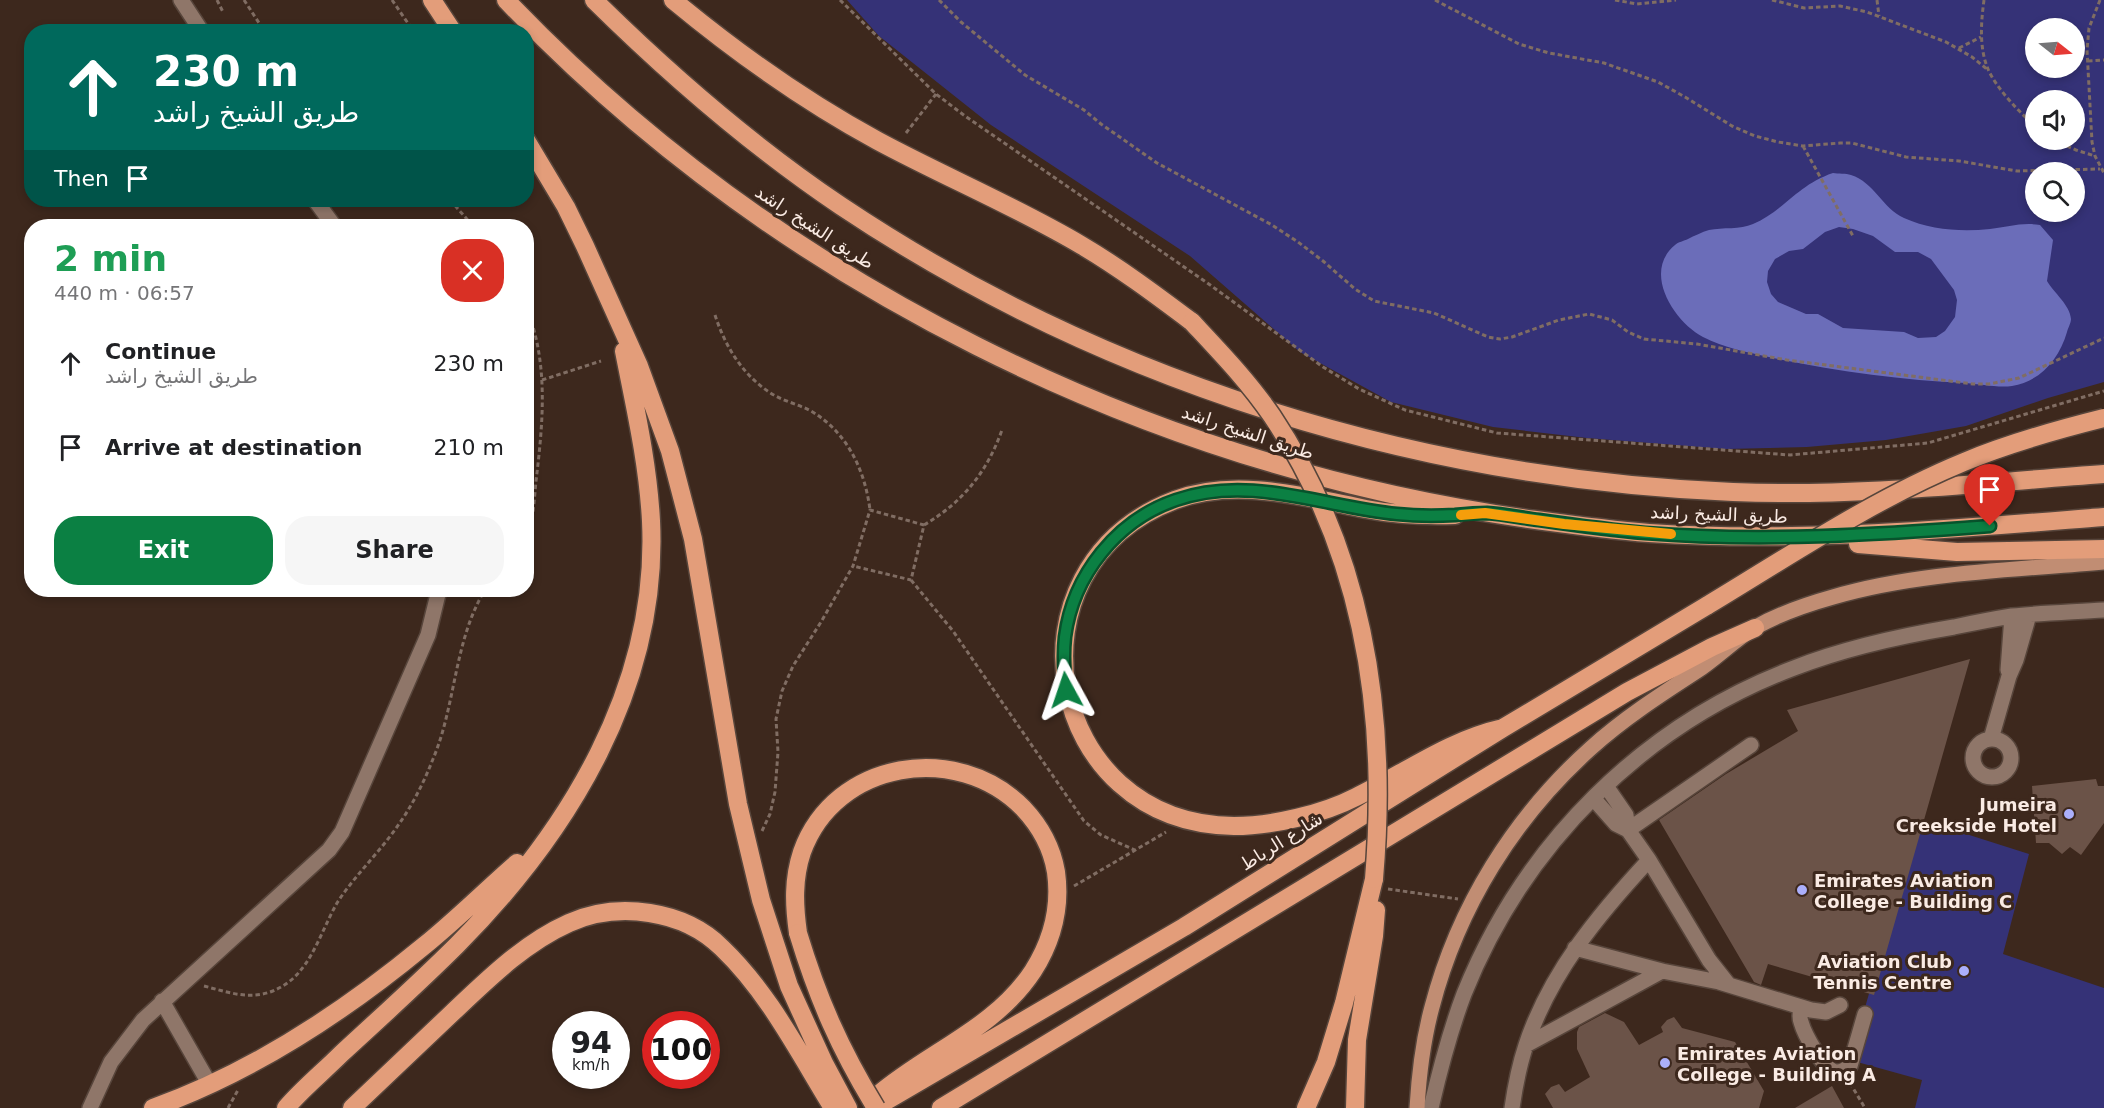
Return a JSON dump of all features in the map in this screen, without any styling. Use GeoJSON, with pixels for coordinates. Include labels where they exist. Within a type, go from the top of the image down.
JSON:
{"type":"FeatureCollection","features":[{"type":"Feature","properties":{"kind":"highway"},"geometry":{"type":"LineString","coordinates":[[432,0],[448,24]]}},
{"type":"Feature","properties":{"kind":"highway","name":"طريق الشيخ راشد"},"geometry":{"type":"LineString","coordinates":[[506,0],[530,24]]}},
{"type":"Feature","properties":{"kind":"highway","name":"طريق الشيخ راشد"},"geometry":{"type":"LineString","coordinates":[[594,0],[735,128],[842,207],[888,236],[954,275],[1072,335],[1205,390],[1279,415],[1364,439],[1494,467],[1581,480],[1659,488],[1825,493],[2104,474]]}},
{"type":"Feature","properties":{"kind":"highway"},"geometry":{"type":"LineString","coordinates":[[673,0],[753,62],[814,103],[876,140],[1080,244],[1138,282],[1192,322],[1234,367],[1277,424],[1303,468],[1325,513],[1350,580],[1365,640],[1376,736],[1381,884],[1357,1040],[1354,1108]]}},
{"type":"Feature","properties":{"kind":"highway","name":"طريق الشيخ راشد"},"geometry":{"type":"LineString","coordinates":[[534,28],[620,108],[728,195],[844,272],[966,340],[1092,399],[1168,429],[1245,455],[1323,478],[1402,497],[1485,513],[1645,533],[1727,537],[1808,537],[1890,534],[2104,517]]}},
{"type":"Feature","properties":{"kind":"highway"},"geometry":{"type":"LineString","coordinates":[[534,153],[566,207],[585,246],[656,408],[693,539],[738,804],[775,947],[806,1025],[848,1108]]}},
{"type":"Feature","properties":{"kind":"highway"},"geometry":{"type":"LineString","coordinates":[[286,1108],[458,945],[519,876],[579,793],[610,732],[626,690],[641,635],[650,579],[651,523],[647,466],[620,325]]}},
{"type":"Feature","properties":{"kind":"highway","name":"شارع الرباط"},"geometry":{"type":"LineString","coordinates":[[875,1108],[1184,927],[1503,728],[1866,510],[1914,484],[1963,462],[2014,443],[2104,418]]}},
{"type":"Feature","properties":{"kind":"highway"},"geometry":{"type":"LineString","coordinates":[[1485,513],[1425,516],[1396,514],[1286,494],[1230,491],[1203,493],[1152,510],[1130,524],[1110,542],[1084,578],[1070,611],[1065,637],[1066,690],[1073,716],[1084,740],[1117,782],[1137,798],[1161,811],[1186,820],[1212,825],[1238,826],[1294,818],[1324,810],[1354,798],[1452,745],[1485,732],[1503,728]]}},
{"type":"Feature","properties":{"kind":"highway"},"geometry":{"type":"LineString","coordinates":[[1808,537],[1883,547],[1957,552],[2104,549]]}},
{"type":"Feature","properties":{"kind":"highway"},"geometry":{"type":"LineString","coordinates":[[941,1108],[1627,692],[1755,628]]}},
{"type":"Feature","properties":{"kind":"highway"},"geometry":{"type":"LineString","coordinates":[[864,1108],[896,1081],[994,1014],[1021,988],[1042,957],[1055,921],[1058,896],[1054,865],[1040,830],[1015,801],[1000,789],[966,773],[929,767],[910,768],[874,777],[855,787],[838,800],[812,832],[797,871],[794,892],[798,933],[811,976],[844,1054],[875,1108]]}},
{"type":"Feature","properties":{"kind":"highway"},"geometry":{"type":"LineString","coordinates":[[153,1108],[210,1085],[263,1058],[367,991],[427,944],[546,839]]}},
{"type":"Feature","properties":{"kind":"highway"},"geometry":{"type":"LineString","coordinates":[[1306,1108],[1326,1062],[1381,884]]}},
{"type":"Feature","properties":{"kind":"highway"},"geometry":{"type":"LineString","coordinates":[[352,1108],[496,971],[541,939],[570,922],[600,913],[632,911],[664,916],[694,927],[720,946],[742,969],[790,1035],[833,1108]]}},
{"type":"Feature","properties":{"kind":"main road"},"geometry":{"type":"LineString","coordinates":[[1417,1108],[1420,1063],[1429,1019],[1448,953],[1471,902],[1496,860],[1531,812],[1591,748],[1628,717],[1706,665],[1755,628],[1832,597],[1912,579],[2104,562]]}},
{"type":"Feature","properties":{"kind":"lane"},"geometry":{"type":"LineString","coordinates":[[181,0],[197,24]]}},
{"type":"Feature","properties":{"kind":"lane"},"geometry":{"type":"LineString","coordinates":[[90,1108],[107,1070],[126,1040],[184,980],[329,850],[342,832],[428,635],[437,597]]}},
{"type":"Feature","properties":{"kind":"lane"},"geometry":{"type":"LineString","coordinates":[[1431,1108],[1444,1051],[1465,993],[1490,937],[1521,885],[1558,835],[1593,798],[1642,753],[1712,706],[1793,668],[1836,653],[1883,641],[2012,616],[2104,610]]}},
{"type":"Feature","properties":{"kind":"lane"},"geometry":{"type":"LineString","coordinates":[[1991,739],[2029,615]]}},
{"type":"Feature","properties":{"kind":"lane"},"geometry":{"type":"LineString","coordinates":[[2009,676],[2007,659],[2012,616]]}},
{"type":"Feature","properties":{"kind":"lane"},"geometry":{"type":"LineString","coordinates":[[1628,830],[1751,745]]}},
{"type":"Feature","properties":{"kind":"lane"},"geometry":{"type":"LineString","coordinates":[[1606,786],[1626,815],[1628,830],[1649,860],[1713,966],[1728,984]]}},
{"type":"Feature","properties":{"kind":"lane"},"geometry":{"type":"LineString","coordinates":[[1593,798],[1616,824],[1628,830]]}},
{"type":"Feature","properties":{"kind":"lane"},"geometry":{"type":"LineString","coordinates":[[1512,1108],[1526,1046],[1556,979],[1575,948],[1610,903],[1649,860]]}},
{"type":"Feature","properties":{"kind":"lane"},"geometry":{"type":"LineString","coordinates":[[1680,974],[1696,964],[1702,946]]}},
{"type":"Feature","properties":{"kind":"lane"},"geometry":{"type":"LineString","coordinates":[[1575,948],[1662,971],[1728,984],[1818,1012],[1826,1012],[1840,1005]]}},
{"type":"Feature","properties":{"kind":"lane"},"geometry":{"type":"LineString","coordinates":[[1526,1046],[1662,971]]}},
{"type":"Feature","properties":{"kind":"lane"},"geometry":{"type":"LineString","coordinates":[[162,1001],[210,1085]]}},
{"type":"Feature","properties":{"kind":"lane"},"geometry":{"type":"LineString","coordinates":[[1801,1007],[1801,1024],[1823,1064],[1829,1070],[1836,1072],[1844,1071],[1850,1066],[1865,1014]]}},
{"type":"Feature","properties":{"kind":"path"},"geometry":{"type":"LineString","coordinates":[[217,0],[224,12]]}},
{"type":"Feature","properties":{"kind":"path"},"geometry":{"type":"LineString","coordinates":[[244,0],[260,24]]}},
{"type":"Feature","properties":{"kind":"path"},"geometry":{"type":"LineString","coordinates":[[392,0],[408,24]]}},
{"type":"Feature","properties":{"kind":"path"},"geometry":{"type":"LineString","coordinates":[[840,0],[936,94],[965,117],[1206,282],[1323,367],[1359,389],[1405,410],[1497,433],[1790,455],[1928,443],[2104,391]]}},
{"type":"Feature","properties":{"kind":"path"},"geometry":{"type":"LineString","coordinates":[[939,0],[961,22],[1025,75],[1067,98],[1157,163],[1272,225],[1298,242],[1364,296],[1384,303],[1434,313],[1488,337],[1500,339],[1512,337],[1559,320],[1590,314],[1612,320],[1628,332],[1644,339],[1697,344],[1787,360],[1973,384],[1989,384],[2019,378],[2104,338]]}},
{"type":"Feature","properties":{"kind":"path"},"geometry":{"type":"LineString","coordinates":[[1436,0],[1519,44],[1549,53],[1604,63],[1630,72],[1676,92],[1739,129],[1778,142],[1803,146],[1852,143],[1905,157],[1959,161],[2017,171],[2100,169]]}},
{"type":"Feature","properties":{"kind":"path"},"geometry":{"type":"LineString","coordinates":[[1615,0],[1637,4],[1676,0]]}},
{"type":"Feature","properties":{"kind":"path"},"geometry":{"type":"LineString","coordinates":[[1772,0],[1803,8],[1840,6],[1854,8],[1933,37],[1958,49],[1988,70],[2013,104],[2025,116]]}},
{"type":"Feature","properties":{"kind":"path"},"geometry":{"type":"LineString","coordinates":[[1877,0],[1879,17]]}},
{"type":"Feature","properties":{"kind":"path"},"geometry":{"type":"LineString","coordinates":[[1984,0],[1982,37],[1988,70]]}},
{"type":"Feature","properties":{"kind":"path"},"geometry":{"type":"LineString","coordinates":[[2100,0],[2090,28],[2087,61],[2095,156],[2104,173]]}},
{"type":"Feature","properties":{"kind":"path"},"geometry":{"type":"LineString","coordinates":[[1958,49],[1982,37]]}},
{"type":"Feature","properties":{"kind":"path"},"geometry":{"type":"LineString","coordinates":[[2087,61],[2104,60]]}},
{"type":"Feature","properties":{"kind":"path"},"geometry":{"type":"LineString","coordinates":[[906,133],[936,94]]}},
{"type":"Feature","properties":{"kind":"path"},"geometry":{"type":"LineString","coordinates":[[1803,146],[1853,236]]}},
{"type":"Feature","properties":{"kind":"path"},"geometry":{"type":"LineString","coordinates":[[2076,150],[2095,156]]}},
{"type":"Feature","properties":{"kind":"path"},"geometry":{"type":"LineString","coordinates":[[456,207],[467,219]]}},
{"type":"Feature","properties":{"kind":"path"},"geometry":{"type":"LineString","coordinates":[[716,315],[720,330],[731,351],[756,382],[781,399],[809,410],[841,437],[854,455],[864,477],[870,510],[854,566],[793,666],[782,691],[776,719],[778,761],[775,792],[770,814],[749,852]]}},
{"type":"Feature","properties":{"kind":"path"},"geometry":{"type":"LineString","coordinates":[[534,327],[540,352],[542,380],[540,448],[534,502]]}},
{"type":"Feature","properties":{"kind":"path"},"geometry":{"type":"LineString","coordinates":[[542,380],[601,362]]}},
{"type":"Feature","properties":{"kind":"path"},"geometry":{"type":"LineString","coordinates":[[911,580],[924,525],[954,505],[978,479],[988,463],[1002,430]]}},
{"type":"Feature","properties":{"kind":"path"},"geometry":{"type":"LineString","coordinates":[[870,510],[924,525]]}},
{"type":"Feature","properties":{"kind":"path"},"geometry":{"type":"LineString","coordinates":[[854,566],[911,580],[953,631],[1084,821],[1101,835],[1135,850]]}},
{"type":"Feature","properties":{"kind":"path"},"geometry":{"type":"LineString","coordinates":[[184,980],[242,995],[258,995],[281,987],[300,972],[338,902],[356,876],[400,824],[419,792],[434,758],[445,722],[468,622],[480,597]]}},
{"type":"Feature","properties":{"kind":"path"},"geometry":{"type":"LineString","coordinates":[[1058,896],[1186,820]]}},
{"type":"Feature","properties":{"kind":"path"},"geometry":{"type":"LineString","coordinates":[[1381,884],[1440,896]]}},
{"type":"Feature","properties":{"kind":"path"},"geometry":{"type":"LineString","coordinates":[[1844,1071],[1865,1108]]}},
{"type":"Feature","properties":{"kind":"shaded area"},"geometry":{"type":"Polygon","coordinates":[[[847,0],[2104,0],[2104,382],[1966,426],[1886,440],[1807,447],[1726,449],[1587,438],[1493,427],[1391,402],[1300,352],[1190,256],[991,125],[879,36],[847,0]]]}},
{"type":"Feature","properties":{"kind":"shaded area","name":"Aviation Club Tennis Centre"},"geometry":{"type":"Polygon","coordinates":[[[1919,819],[2029,854],[2003,954],[2104,988],[2104,1108],[1915,1108],[1922,1080],[1850,1060],[1919,819]]]}},
{"type":"Feature","properties":{"kind":"water"},"geometry":{"type":"Polygon","coordinates":[[[1833,173],[1859,178],[1897,214],[1935,228],[1968,230],[2021,224],[2040,225],[2053,240],[2047,281],[2065,304],[2071,319],[2064,342],[2054,360],[2032,379],[2012,386],[1941,382],[1842,371],[1793,362],[1727,347],[1692,330],[1673,308],[1662,282],[1661,269],[1666,256],[1676,244],[1709,230],[1743,227],[1764,219],[1820,178],[1833,173]],[[1839,227],[1825,232],[1803,249],[1789,251],[1775,259],[1768,271],[1767,282],[1771,294],[1778,302],[1806,314],[1818,314],[1843,328],[1904,332],[1918,338],[1936,337],[1945,331],[1955,317],[1957,300],[1954,290],[1931,259],[1918,252],[1895,252],[1873,236],[1839,227]]]}},
{"type":"Feature","properties":{"kind":"building","name":"Emirates Aviation College - Building C"},"geometry":{"type":"Polygon","coordinates":[[[1970,659],[1874,995],[1768,964],[1761,985],[1754,982],[1659,820],[1726,774],[1798,731],[1787,710],[1970,659]]]}},
{"type":"Feature","properties":{"kind":"building","name":"Jumeira Creekside Hotel"},"geometry":{"type":"Polygon","coordinates":[[[2096,779],[2098,786],[2104,786],[2104,823],[2081,855],[2070,847],[2062,854],[2049,843],[2036,843],[2032,786],[2096,779]]]}},
{"type":"Feature","properties":{"kind":"building","name":"Emirates Aviation College - Building A"},"geometry":{"type":"Polygon","coordinates":[[[1605,1013],[1624,1022],[1639,1045],[1663,1032],[1661,1027],[1667,1020],[1674,1017],[1682,1028],[1735,1042],[1764,1091],[1759,1108],[1553,1108],[1545,1094],[1551,1087],[1559,1084],[1565,1092],[1590,1077],[1577,1049],[1577,1032],[1579,1027],[1605,1013]]]}},
{"type":"Feature","properties":{"kind":"building","name":"Emirates Aviation College - Building A"},"geometry":{"type":"Polygon","coordinates":[[[1832,1086],[1844,1108],[1795,1108],[1832,1086]]]}},
{"type":"Feature","properties":{"kind":"slow traffic"},"geometry":{"type":"LineString","coordinates":[[1461,515],[1485,513],[1564,524],[1671,534]]}},
{"type":"Feature","properties":{"kind":"place","name":"Jumeira Creekside Hotel"},"geometry":{"type":"Point","coordinates":[2069,814]}},
{"type":"Feature","properties":{"kind":"place","name":"Emirates Aviation College - Building C"},"geometry":{"type":"Point","coordinates":[1802,890]}},
{"type":"Feature","properties":{"kind":"place","name":"Aviation Club Tennis Centre"},"geometry":{"type":"Point","coordinates":[1964,971]}},
{"type":"Feature","properties":{"kind":"place","name":"Emirates Aviation College - Building A"},"geometry":{"type":"Point","coordinates":[1665,1063]}},
{"type":"Feature","properties":{"kind":"route"},"geometry":{"type":"LineString","coordinates":[[1066,690],[1064,650],[1070,611],[1093,563],[1110,542],[1130,524],[1152,510],[1203,493],[1258,491],[1396,514],[1425,516],[1485,513],[1645,533],[1727,537],[1890,534],[1990,526]]}}]}
